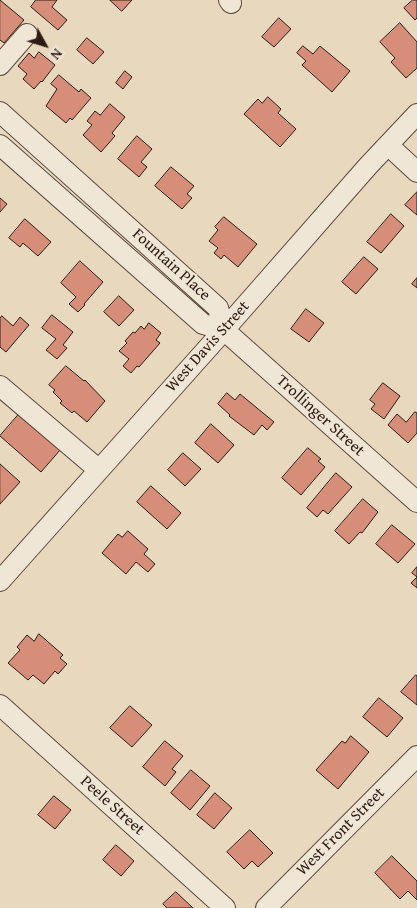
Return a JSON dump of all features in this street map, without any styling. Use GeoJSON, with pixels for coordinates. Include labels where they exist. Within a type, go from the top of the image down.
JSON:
{"type":"FeatureCollection","features":[{"type":"Feature","properties":{"kind":"street"},"geometry":{"type":"LineString","coordinates":[[0,65],[27,34]]}},
{"type":"Feature","properties":{"kind":"street","name":"Fountain Place"},"geometry":{"type":"LineString","coordinates":[[0,112],[218,308],[224,330]]}},
{"type":"Feature","properties":{"kind":"street","name":"West Davis Street"},"geometry":{"type":"LineString","coordinates":[[0,581],[417,114]]}},
{"type":"Feature","properties":{"kind":"street","name":"Fountain Place"},"geometry":{"type":"LineString","coordinates":[[0,145],[203,324],[224,330]]}},
{"type":"Feature","properties":{"kind":"street"},"geometry":{"type":"LineString","coordinates":[[388,145],[417,172]]}},
{"type":"Feature","properties":{"kind":"street","name":"Trollinger Street"},"geometry":{"type":"LineString","coordinates":[[224,330],[417,502]]}},
{"type":"Feature","properties":{"kind":"street"},"geometry":{"type":"LineString","coordinates":[[0,386],[99,470]]}},
{"type":"Feature","properties":{"kind":"street","name":"Peele Street"},"geometry":{"type":"LineString","coordinates":[[0,705],[225,908]]}},
{"type":"Feature","properties":{"kind":"street","name":"West Front Street"},"geometry":{"type":"LineString","coordinates":[[266,908],[417,756]]}},
{"type":"Feature","properties":{"kind":"building"},"geometry":{"type":"Polygon","coordinates":[[[0,0],[24,20],[4,43],[0,40],[0,0]]]}},
{"type":"Feature","properties":{"kind":"building"},"geometry":{"type":"Polygon","coordinates":[[[36,0],[57,0],[52,7],[67,20],[58,30],[31,7],[36,0]]]}},
{"type":"Feature","properties":{"kind":"building"},"geometry":{"type":"Polygon","coordinates":[[[110,0],[132,0],[122,11],[110,0]]]}},
{"type":"Feature","properties":{"kind":"building"},"geometry":{"type":"Polygon","coordinates":[[[413,0],[417,0],[417,18],[415,20],[404,8],[413,0]]]}},
{"type":"Feature","properties":{"kind":"building"},"geometry":{"type":"Polygon","coordinates":[[[279,18],[291,29],[274,47],[262,37],[279,18]]]}},
{"type":"Feature","properties":{"kind":"building"},"geometry":{"type":"Polygon","coordinates":[[[400,23],[417,42],[417,68],[406,78],[391,62],[395,58],[380,42],[400,23]]]}},
{"type":"Feature","properties":{"kind":"building"},"geometry":{"type":"Polygon","coordinates":[[[87,38],[104,52],[93,64],[77,50],[87,38]]]}},
{"type":"Feature","properties":{"kind":"building"},"geometry":{"type":"Polygon","coordinates":[[[303,46],[313,54],[320,46],[350,71],[332,92],[302,65],[306,61],[297,53],[303,46]]]}},
{"type":"Feature","properties":{"kind":"building"},"geometry":{"type":"Polygon","coordinates":[[[39,52],[55,65],[34,89],[23,79],[27,74],[18,66],[29,53],[34,58],[39,52]]]}},
{"type":"Feature","properties":{"kind":"building"},"geometry":{"type":"Polygon","coordinates":[[[125,71],[132,77],[123,89],[116,83],[125,71]]]}},
{"type":"Feature","properties":{"kind":"building"},"geometry":{"type":"Polygon","coordinates":[[[59,75],[79,92],[81,89],[91,98],[72,120],[70,118],[66,123],[46,106],[57,89],[51,84],[59,75]]]}},
{"type":"Feature","properties":{"kind":"building"},"geometry":{"type":"Polygon","coordinates":[[[268,97],[281,109],[278,113],[296,129],[280,147],[244,114],[258,99],[262,103],[268,97]]]}},
{"type":"Feature","properties":{"kind":"building"},"geometry":{"type":"Polygon","coordinates":[[[110,104],[125,117],[112,133],[115,136],[101,152],[83,135],[92,125],[87,121],[95,111],[100,115],[110,104]]]}},
{"type":"Feature","properties":{"kind":"building"},"geometry":{"type":"Polygon","coordinates":[[[137,136],[152,149],[141,162],[147,167],[139,177],[118,159],[137,136]]]}},
{"type":"Feature","properties":{"kind":"building"},"geometry":{"type":"Polygon","coordinates":[[[171,167],[194,186],[187,194],[192,198],[182,209],[155,186],[171,167]]]}},
{"type":"Feature","properties":{"kind":"building"},"geometry":{"type":"Polygon","coordinates":[[[417,192],[417,215],[405,205],[417,192]]]}},
{"type":"Feature","properties":{"kind":"building"},"geometry":{"type":"Polygon","coordinates":[[[0,198],[7,204],[0,212],[0,198]]]}},
{"type":"Feature","properties":{"kind":"building"},"geometry":{"type":"Polygon","coordinates":[[[391,214],[404,226],[381,253],[367,242],[391,214]]]}},
{"type":"Feature","properties":{"kind":"building"},"geometry":{"type":"Polygon","coordinates":[[[224,217],[257,244],[238,267],[224,255],[221,259],[214,253],[218,248],[209,241],[218,230],[215,227],[224,217]]]}},
{"type":"Feature","properties":{"kind":"building"},"geometry":{"type":"Polygon","coordinates":[[[25,219],[51,242],[38,256],[23,243],[20,247],[9,238],[25,219]]]}},
{"type":"Feature","properties":{"kind":"building"},"geometry":{"type":"Polygon","coordinates":[[[364,257],[378,269],[356,294],[342,282],[364,257]]]}},
{"type":"Feature","properties":{"kind":"building"},"geometry":{"type":"Polygon","coordinates":[[[80,261],[103,282],[78,312],[69,304],[76,297],[61,283],[80,261]]]}},
{"type":"Feature","properties":{"kind":"building"},"geometry":{"type":"Polygon","coordinates":[[[417,278],[417,288],[412,284],[417,278]]]}},
{"type":"Feature","properties":{"kind":"building"},"geometry":{"type":"Polygon","coordinates":[[[119,296],[134,310],[119,326],[104,312],[119,296]]]}},
{"type":"Feature","properties":{"kind":"building"},"geometry":{"type":"Polygon","coordinates":[[[306,309],[324,323],[309,342],[291,329],[306,309]]]}},
{"type":"Feature","properties":{"kind":"building"},"geometry":{"type":"Polygon","coordinates":[[[52,315],[73,332],[63,345],[67,348],[57,359],[46,350],[56,339],[42,328],[52,315]]]}},
{"type":"Feature","properties":{"kind":"building"},"geometry":{"type":"Polygon","coordinates":[[[2,316],[13,326],[20,317],[29,325],[6,352],[0,347],[0,319],[2,316]]]}},
{"type":"Feature","properties":{"kind":"building"},"geometry":{"type":"Polygon","coordinates":[[[149,323],[161,333],[156,340],[160,343],[139,367],[137,366],[131,373],[123,366],[129,359],[119,351],[127,343],[125,341],[133,332],[135,333],[141,326],[144,329],[149,323]]]}},
{"type":"Feature","properties":{"kind":"building"},"geometry":{"type":"Polygon","coordinates":[[[66,366],[85,380],[105,401],[87,422],[74,411],[72,413],[60,403],[62,401],[53,392],[55,390],[49,385],[66,366]]]}},
{"type":"Feature","properties":{"kind":"building"},"geometry":{"type":"Polygon","coordinates":[[[383,383],[400,396],[384,419],[371,409],[375,404],[370,400],[383,383]]]}},
{"type":"Feature","properties":{"kind":"building"},"geometry":{"type":"Polygon","coordinates":[[[227,393],[235,400],[240,394],[274,422],[267,430],[262,425],[254,435],[229,416],[218,404],[227,393]]]}},
{"type":"Feature","properties":{"kind":"building"},"geometry":{"type":"Polygon","coordinates":[[[415,412],[417,413],[417,433],[408,443],[388,425],[397,414],[406,422],[415,412]]]}},
{"type":"Feature","properties":{"kind":"building"},"geometry":{"type":"Polygon","coordinates":[[[20,413],[61,449],[41,472],[0,436],[20,413]]]}},
{"type":"Feature","properties":{"kind":"building"},"geometry":{"type":"Polygon","coordinates":[[[211,424],[234,445],[218,463],[195,443],[211,424]]]}},
{"type":"Feature","properties":{"kind":"building"},"geometry":{"type":"Polygon","coordinates":[[[308,448],[321,459],[318,461],[325,467],[301,495],[282,478],[308,448]]]}},
{"type":"Feature","properties":{"kind":"building"},"geometry":{"type":"Polygon","coordinates":[[[183,453],[201,469],[185,486],[168,470],[183,453]]]}},
{"type":"Feature","properties":{"kind":"building"},"geometry":{"type":"Polygon","coordinates":[[[0,464],[20,482],[0,504],[0,464]]]}},
{"type":"Feature","properties":{"kind":"building"},"geometry":{"type":"Polygon","coordinates":[[[336,473],[352,487],[328,514],[323,510],[317,517],[307,508],[336,473]]]}},
{"type":"Feature","properties":{"kind":"building"},"geometry":{"type":"Polygon","coordinates":[[[151,486],[181,513],[167,529],[137,502],[151,486]]]}},
{"type":"Feature","properties":{"kind":"building"},"geometry":{"type":"Polygon","coordinates":[[[363,499],[378,512],[362,533],[360,532],[349,544],[335,531],[363,499]]]}},
{"type":"Feature","properties":{"kind":"building"},"geometry":{"type":"Polygon","coordinates":[[[392,525],[415,544],[398,563],[376,544],[392,525]]]}},
{"type":"Feature","properties":{"kind":"building"},"geometry":{"type":"Polygon","coordinates":[[[128,531],[148,549],[144,554],[155,564],[148,572],[136,562],[126,574],[102,553],[118,534],[122,537],[128,531]]]}},
{"type":"Feature","properties":{"kind":"building"},"geometry":{"type":"Polygon","coordinates":[[[417,567],[417,577],[412,573],[417,567]]]}},
{"type":"Feature","properties":{"kind":"building"},"geometry":{"type":"Polygon","coordinates":[[[417,577],[417,588],[411,583],[417,577]]]}},
{"type":"Feature","properties":{"kind":"building"},"geometry":{"type":"Polygon","coordinates":[[[39,634],[63,655],[60,658],[67,664],[58,674],[55,671],[44,684],[33,675],[28,680],[8,663],[20,650],[17,647],[27,635],[34,641],[39,634]]]}},
{"type":"Feature","properties":{"kind":"building"},"geometry":{"type":"Polygon","coordinates":[[[417,676],[417,705],[401,692],[417,676]]]}},
{"type":"Feature","properties":{"kind":"building"},"geometry":{"type":"Polygon","coordinates":[[[379,698],[403,718],[387,737],[363,717],[379,698]]]}},
{"type":"Feature","properties":{"kind":"building"},"geometry":{"type":"Polygon","coordinates":[[[130,706],[152,725],[132,747],[110,728],[130,706]]]}},
{"type":"Feature","properties":{"kind":"building"},"geometry":{"type":"Polygon","coordinates":[[[351,736],[369,752],[338,789],[316,770],[342,741],[345,743],[351,736]]]}},
{"type":"Feature","properties":{"kind":"building"},"geometry":{"type":"Polygon","coordinates":[[[165,741],[183,756],[172,769],[176,772],[165,786],[143,767],[165,741]]]}},
{"type":"Feature","properties":{"kind":"building"},"geometry":{"type":"Polygon","coordinates":[[[191,770],[210,786],[190,810],[171,793],[191,770]]]}},
{"type":"Feature","properties":{"kind":"building"},"geometry":{"type":"Polygon","coordinates":[[[215,793],[232,808],[214,829],[197,815],[215,793]]]}},
{"type":"Feature","properties":{"kind":"building"},"geometry":{"type":"Polygon","coordinates":[[[54,796],[71,810],[55,829],[38,815],[54,796]]]}},
{"type":"Feature","properties":{"kind":"building"},"geometry":{"type":"Polygon","coordinates":[[[250,830],[273,853],[258,867],[252,861],[244,869],[227,852],[250,830]]]}},
{"type":"Feature","properties":{"kind":"building"},"geometry":{"type":"Polygon","coordinates":[[[116,845],[134,861],[121,876],[103,860],[116,845]]]}},
{"type":"Feature","properties":{"kind":"building"},"geometry":{"type":"Polygon","coordinates":[[[392,856],[417,881],[417,900],[408,891],[400,899],[375,873],[392,856]]]}},
{"type":"Feature","properties":{"kind":"building"},"geometry":{"type":"Polygon","coordinates":[[[176,892],[193,908],[167,908],[163,904],[176,892]]]}}]}
